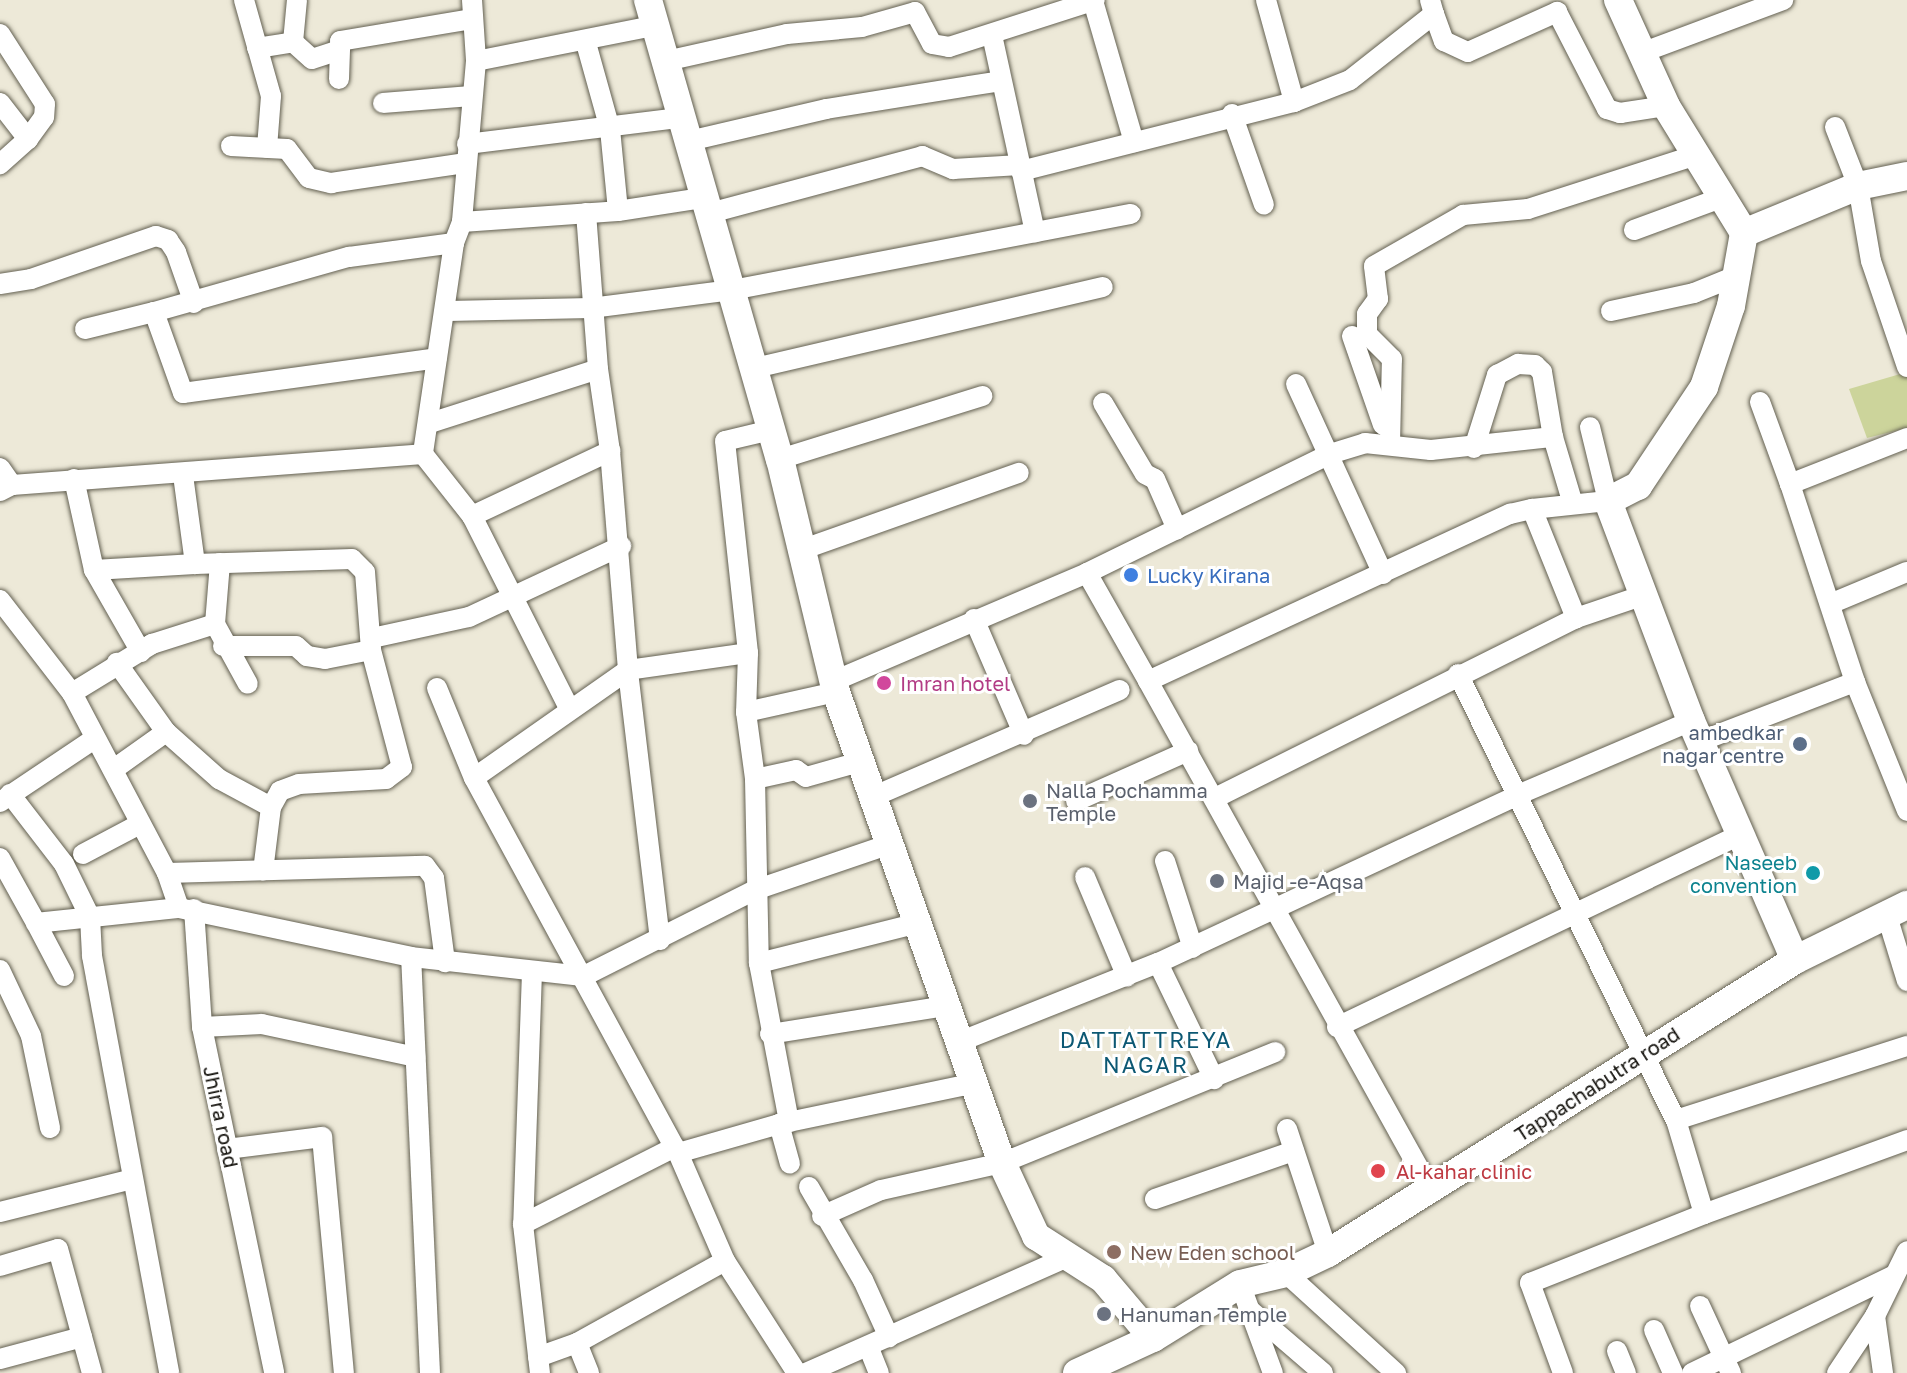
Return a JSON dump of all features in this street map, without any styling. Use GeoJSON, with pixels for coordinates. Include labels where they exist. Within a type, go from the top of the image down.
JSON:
{"type":"FeatureCollection","features":[{"type":"Feature","properties":{"kind":"street"},"geometry":{"type":"LineString","coordinates":[[244,0],[271,96],[267,148]]}},
{"type":"Feature","properties":{"kind":"street"},"geometry":{"type":"LineString","coordinates":[[293,42],[297,0]]}},
{"type":"Feature","properties":{"kind":"street"},"geometry":{"type":"LineString","coordinates":[[1266,0],[1294,102]]}},
{"type":"Feature","properties":{"kind":"street"},"geometry":{"type":"LineString","coordinates":[[1148,681],[1510,514],[1608,501],[1638,486],[1704,387],[1736,276],[1744,233],[1693,156],[1666,106],[1618,0]]}},
{"type":"Feature","properties":{"kind":"street"},"geometry":{"type":"LineString","coordinates":[[1641,53],[1783,0]]}},
{"type":"Feature","properties":{"kind":"street"},"geometry":{"type":"LineString","coordinates":[[666,61],[787,34],[862,27],[915,12],[932,44],[941,47],[992,35],[1094,1],[1134,142]]}},
{"type":"Feature","properties":{"kind":"street"},"geometry":{"type":"LineString","coordinates":[[462,222],[706,206],[922,156],[953,169],[1021,168],[1134,142],[1232,114],[1294,102],[1374,66],[1432,7],[1444,41],[1468,52],[1554,6],[1607,109],[1620,113],[1666,106]]}},
{"type":"Feature","properties":{"kind":"street"},"geometry":{"type":"LineString","coordinates":[[339,79],[336,51],[340,41],[472,10],[476,61],[462,222],[454,243],[448,311],[437,358],[430,423],[423,454]]}},
{"type":"Feature","properties":{"kind":"street"},"geometry":{"type":"LineString","coordinates":[[476,61],[586,43],[653,12],[684,130],[780,459],[835,686],[914,924],[1002,1163],[1036,1236],[1103,1279],[1153,1338]]}},
{"type":"Feature","properties":{"kind":"street"},"geometry":{"type":"LineString","coordinates":[[0,34],[45,104],[44,117],[28,139],[0,164]]}},
{"type":"Feature","properties":{"kind":"street"},"geometry":{"type":"LineString","coordinates":[[992,35],[1035,232]]}},
{"type":"Feature","properties":{"kind":"street"},"geometry":{"type":"LineString","coordinates":[[257,48],[293,42]]}},
{"type":"Feature","properties":{"kind":"street"},"geometry":{"type":"LineString","coordinates":[[293,42],[312,59],[336,51]]}},
{"type":"Feature","properties":{"kind":"street"},"geometry":{"type":"LineString","coordinates":[[586,43],[610,129],[618,211]]}},
{"type":"Feature","properties":{"kind":"street"},"geometry":{"type":"LineString","coordinates":[[231,146],[287,149],[309,178],[331,183],[466,154],[610,129],[684,130],[1001,81]]}},
{"type":"Feature","properties":{"kind":"street"},"geometry":{"type":"LineString","coordinates":[[383,103],[471,96]]}},
{"type":"Feature","properties":{"kind":"street"},"geometry":{"type":"LineString","coordinates":[[0,103],[28,139]]}},
{"type":"Feature","properties":{"kind":"street"},"geometry":{"type":"LineString","coordinates":[[1232,114],[1264,205]]}},
{"type":"Feature","properties":{"kind":"street"},"geometry":{"type":"LineString","coordinates":[[1835,127],[1858,186],[1871,261],[1907,367]]}},
{"type":"Feature","properties":{"kind":"street"},"geometry":{"type":"LineString","coordinates":[[1390,444],[1392,359],[1367,334],[1367,314],[1378,299],[1374,266],[1463,215],[1528,209],[1587,194],[1693,156]]}},
{"type":"Feature","properties":{"kind":"street"},"geometry":{"type":"LineString","coordinates":[[1744,233],[1858,186],[1907,176]]}},
{"type":"Feature","properties":{"kind":"street"},"geometry":{"type":"LineString","coordinates":[[1634,230],[1721,198]]}},
{"type":"Feature","properties":{"kind":"street"},"geometry":{"type":"LineString","coordinates":[[586,213],[591,308],[621,546],[628,670],[660,940]]}},
{"type":"Feature","properties":{"kind":"street"},"geometry":{"type":"LineString","coordinates":[[448,311],[591,308],[732,290],[1131,214]]}},
{"type":"Feature","properties":{"kind":"street"},"geometry":{"type":"LineString","coordinates":[[0,284],[31,279],[156,236],[168,240],[176,252],[194,303]]}},
{"type":"Feature","properties":{"kind":"street"},"geometry":{"type":"LineString","coordinates":[[85,329],[194,303],[349,257],[454,243]]}},
{"type":"Feature","properties":{"kind":"street"},"geometry":{"type":"LineString","coordinates":[[1611,311],[1694,293],[1736,276]]}},
{"type":"Feature","properties":{"kind":"street"},"geometry":{"type":"LineString","coordinates":[[755,368],[1103,287]]}},
{"type":"Feature","properties":{"kind":"street"},"geometry":{"type":"LineString","coordinates":[[154,312],[183,393],[437,358]]}},
{"type":"Feature","properties":{"kind":"street"},"geometry":{"type":"LineString","coordinates":[[1352,336],[1390,444]]}},
{"type":"Feature","properties":{"kind":"street"},"geometry":{"type":"LineString","coordinates":[[1474,448],[1497,375],[1518,364],[1535,365],[1542,372],[1553,437],[1573,504]]}},
{"type":"Feature","properties":{"kind":"street"},"geometry":{"type":"LineString","coordinates":[[430,423],[598,369]]}},
{"type":"Feature","properties":{"kind":"street"},"geometry":{"type":"LineString","coordinates":[[1296,384],[1383,574]]}},
{"type":"Feature","properties":{"kind":"street"},"geometry":{"type":"LineString","coordinates":[[780,459],[982,396]]}},
{"type":"Feature","properties":{"kind":"street"},"geometry":{"type":"LineString","coordinates":[[1760,402],[1855,682],[1907,811]]}},
{"type":"Feature","properties":{"kind":"street"},"geometry":{"type":"LineString","coordinates":[[1103,403],[1145,474],[1155,479],[1177,529]]}},
{"type":"Feature","properties":{"kind":"street"},"geometry":{"type":"LineString","coordinates":[[1590,427],[1608,501],[1696,731],[1795,960]]}},
{"type":"Feature","properties":{"kind":"street"},"geometry":{"type":"LineString","coordinates":[[771,430],[725,441],[748,653],[746,712],[755,779],[755,890],[759,963],[790,1164]]}},
{"type":"Feature","properties":{"kind":"street"},"geometry":{"type":"LineString","coordinates":[[746,712],[835,686],[974,619],[1087,573],[1330,454],[1365,443],[1474,448],[1553,437]]}},
{"type":"Feature","properties":{"kind":"street"},"geometry":{"type":"LineString","coordinates":[[1790,484],[1907,438]]}},
{"type":"Feature","properties":{"kind":"street"},"geometry":{"type":"LineString","coordinates":[[472,516],[610,451]]}},
{"type":"Feature","properties":{"kind":"street"},"geometry":{"type":"LineString","coordinates":[[4,481],[183,475],[423,454]]}},
{"type":"Feature","properties":{"kind":"street"},"geometry":{"type":"LineString","coordinates":[[423,454],[472,516],[570,710]]}},
{"type":"Feature","properties":{"kind":"street"},"geometry":{"type":"LineString","coordinates":[[801,550],[1019,473]]}},
{"type":"Feature","properties":{"kind":"street"},"geometry":{"type":"LineString","coordinates":[[183,475],[195,564]]}},
{"type":"Feature","properties":{"kind":"street"},"geometry":{"type":"LineString","coordinates":[[74,479],[94,570],[141,652]]}},
{"type":"Feature","properties":{"kind":"street"},"geometry":{"type":"LineString","coordinates":[[1532,509],[1576,618]]}},
{"type":"Feature","properties":{"kind":"street"},"geometry":{"type":"LineString","coordinates":[[223,646],[296,646],[307,656],[325,659],[469,617],[514,599],[621,546]]}},
{"type":"Feature","properties":{"kind":"street"},"geometry":{"type":"LineString","coordinates":[[94,570],[220,563],[360,563],[371,644],[402,767],[397,775],[299,784],[280,791],[271,807],[263,871]]}},
{"type":"Feature","properties":{"kind":"street"},"geometry":{"type":"LineString","coordinates":[[220,563],[215,624],[223,646],[248,684]]}},
{"type":"Feature","properties":{"kind":"street"},"geometry":{"type":"LineString","coordinates":[[1830,604],[1907,572]]}},
{"type":"Feature","properties":{"kind":"street"},"geometry":{"type":"LineString","coordinates":[[1087,573],[1277,908],[1337,1027],[1432,1192]]}},
{"type":"Feature","properties":{"kind":"street"},"geometry":{"type":"LineString","coordinates":[[1215,798],[1458,674],[1576,618],[1644,595]]}},
{"type":"Feature","properties":{"kind":"street","name":"Jhirra road"},"geometry":{"type":"LineString","coordinates":[[0,600],[72,693],[186,908],[202,1027],[274,1373]]}},
{"type":"Feature","properties":{"kind":"street"},"geometry":{"type":"LineString","coordinates":[[974,619],[1024,735]]}},
{"type":"Feature","properties":{"kind":"street"},"geometry":{"type":"LineString","coordinates":[[72,693],[117,663],[186,631],[215,624]]}},
{"type":"Feature","properties":{"kind":"street"},"geometry":{"type":"LineString","coordinates":[[474,778],[628,670],[748,653]]}},
{"type":"Feature","properties":{"kind":"street"},"geometry":{"type":"LineString","coordinates":[[117,663],[166,732],[219,779],[271,807]]}},
{"type":"Feature","properties":{"kind":"street"},"geometry":{"type":"LineString","coordinates":[[1458,674],[1520,794],[1676,1120],[1704,1214]]}},
{"type":"Feature","properties":{"kind":"street"},"geometry":{"type":"LineString","coordinates":[[959,1042],[1193,948],[1520,794],[1696,731],[1855,682]]}},
{"type":"Feature","properties":{"kind":"street"},"geometry":{"type":"LineString","coordinates":[[437,688],[474,778],[676,1150],[725,1261],[797,1373]]}},
{"type":"Feature","properties":{"kind":"street"},"geometry":{"type":"LineString","coordinates":[[870,798],[1024,735],[1120,690]]}},
{"type":"Feature","properties":{"kind":"street"},"geometry":{"type":"LineString","coordinates":[[114,769],[166,732]]}},
{"type":"Feature","properties":{"kind":"street"},"geometry":{"type":"LineString","coordinates":[[94,739],[5,798],[64,864],[90,917],[92,956],[169,1373]]}},
{"type":"Feature","properties":{"kind":"street"},"geometry":{"type":"LineString","coordinates":[[1076,801],[1188,751]]}},
{"type":"Feature","properties":{"kind":"street"},"geometry":{"type":"LineString","coordinates":[[755,779],[796,770],[806,777],[859,762]]}},
{"type":"Feature","properties":{"kind":"street"},"geometry":{"type":"LineString","coordinates":[[83,854],[140,824]]}},
{"type":"Feature","properties":{"kind":"street"},"geometry":{"type":"LineString","coordinates":[[1337,1027],[1575,910],[1741,834]]}},
{"type":"Feature","properties":{"kind":"street"},"geometry":{"type":"LineString","coordinates":[[36,923],[186,908],[411,957],[584,976],[755,890],[887,845]]}},
{"type":"Feature","properties":{"kind":"street"},"geometry":{"type":"LineString","coordinates":[[0,858],[64,976]]}},
{"type":"Feature","properties":{"kind":"street"},"geometry":{"type":"LineString","coordinates":[[1165,861],[1193,948]]}},
{"type":"Feature","properties":{"kind":"street"},"geometry":{"type":"LineString","coordinates":[[167,873],[380,864],[425,866],[434,878],[445,962]]}},
{"type":"Feature","properties":{"kind":"street"},"geometry":{"type":"LineString","coordinates":[[1085,877],[1127,977]]}},
{"type":"Feature","properties":{"kind":"street"},"geometry":{"type":"LineString","coordinates":[[1897,911],[1907,981]]}},
{"type":"Feature","properties":{"kind":"street","name":"Tappachabutra road"},"geometry":{"type":"LineString","coordinates":[[1077,1373],[1153,1338],[1240,1284],[1286,1273],[1328,1253],[1432,1192],[1642,1054],[1795,960],[1897,911]]}},
{"type":"Feature","properties":{"kind":"street"},"geometry":{"type":"LineString","coordinates":[[759,963],[914,924]]}},
{"type":"Feature","properties":{"kind":"street"},"geometry":{"type":"LineString","coordinates":[[411,957],[430,1373]]}},
{"type":"Feature","properties":{"kind":"street"},"geometry":{"type":"LineString","coordinates":[[1158,963],[1214,1079]]}},
{"type":"Feature","properties":{"kind":"street"},"geometry":{"type":"LineString","coordinates":[[0,970],[31,1036],[50,1128]]}},
{"type":"Feature","properties":{"kind":"street"},"geometry":{"type":"LineString","coordinates":[[532,972],[523,1224],[539,1365],[725,1261]]}},
{"type":"Feature","properties":{"kind":"street"},"geometry":{"type":"LineString","coordinates":[[770,1034],[945,1006]]}},
{"type":"Feature","properties":{"kind":"street"},"geometry":{"type":"LineString","coordinates":[[202,1027],[262,1024],[416,1057]]}},
{"type":"Feature","properties":{"kind":"street"},"geometry":{"type":"LineString","coordinates":[[1676,1120],[1907,1046]]}},
{"type":"Feature","properties":{"kind":"street"},"geometry":{"type":"LineString","coordinates":[[822,1216],[881,1190],[1002,1163],[1275,1052]]}},
{"type":"Feature","properties":{"kind":"street"},"geometry":{"type":"LineString","coordinates":[[523,1224],[676,1150],[784,1123],[975,1083]]}},
{"type":"Feature","properties":{"kind":"street"},"geometry":{"type":"LineString","coordinates":[[1287,1129],[1328,1253]]}},
{"type":"Feature","properties":{"kind":"street"},"geometry":{"type":"LineString","coordinates":[[227,1149],[322,1137],[344,1373]]}},
{"type":"Feature","properties":{"kind":"street"},"geometry":{"type":"LineString","coordinates":[[1563,1373],[1530,1283],[1704,1214],[1907,1140]]}},
{"type":"Feature","properties":{"kind":"street"},"geometry":{"type":"LineString","coordinates":[[1155,1199],[1294,1151]]}},
{"type":"Feature","properties":{"kind":"street"},"geometry":{"type":"LineString","coordinates":[[0,1212],[132,1179]]}},
{"type":"Feature","properties":{"kind":"street"},"geometry":{"type":"LineString","coordinates":[[809,1187],[822,1216],[863,1280],[889,1337]]}},
{"type":"Feature","properties":{"kind":"street"},"geometry":{"type":"LineString","coordinates":[[0,1266],[58,1249],[92,1373]]}},
{"type":"Feature","properties":{"kind":"street"},"geometry":{"type":"LineString","coordinates":[[806,1373],[1068,1257]]}},
{"type":"Feature","properties":{"kind":"street"},"geometry":{"type":"LineString","coordinates":[[1837,1373],[1875,1316],[1903,1260]]}},
{"type":"Feature","properties":{"kind":"street"},"geometry":{"type":"LineString","coordinates":[[1692,1373],[1728,1366],[1903,1260]]}},
{"type":"Feature","properties":{"kind":"street"},"geometry":{"type":"LineString","coordinates":[[1286,1273],[1396,1373]]}},
{"type":"Feature","properties":{"kind":"street"},"geometry":{"type":"LineString","coordinates":[[1240,1284],[1273,1373]]}},
{"type":"Feature","properties":{"kind":"street"},"geometry":{"type":"LineString","coordinates":[[1700,1306],[1728,1366]]}},
{"type":"Feature","properties":{"kind":"street"},"geometry":{"type":"LineString","coordinates":[[1251,1311],[1323,1373]]}},
{"type":"Feature","properties":{"kind":"street"},"geometry":{"type":"LineString","coordinates":[[1875,1316],[1883,1373]]}},
{"type":"Feature","properties":{"kind":"street"},"geometry":{"type":"LineString","coordinates":[[1654,1330],[1673,1373]]}},
{"type":"Feature","properties":{"kind":"street"},"geometry":{"type":"LineString","coordinates":[[0,1359],[82,1337]]}},
{"type":"Feature","properties":{"kind":"street"},"geometry":{"type":"LineString","coordinates":[[577,1343],[589,1373]]}},
{"type":"Feature","properties":{"kind":"street"},"geometry":{"type":"LineString","coordinates":[[868,1346],[879,1373]]}},
{"type":"Feature","properties":{"kind":"street"},"geometry":{"type":"LineString","coordinates":[[1617,1351],[1626,1373]]}},
{"type":"Feature","properties":{"kind":"green space"},"geometry":{"type":"Polygon","coordinates":[[[1907,372],[1907,428],[1867,438],[1849,389],[1907,372]]]}},
{"type":"Feature","properties":{"kind":"place","name":"Lucky Kirana"},"geometry":{"type":"Point","coordinates":[1131,575]}},
{"type":"Feature","properties":{"kind":"place","name":"Imran hotel"},"geometry":{"type":"Point","coordinates":[884,683]}},
{"type":"Feature","properties":{"kind":"place","name":"ambedkar nagar centre"},"geometry":{"type":"Point","coordinates":[1800,744]}},
{"type":"Feature","properties":{"kind":"place","name":"Nalla Pochamma Temple"},"geometry":{"type":"Point","coordinates":[1030,801]}},
{"type":"Feature","properties":{"kind":"place","name":"Naseeb convention"},"geometry":{"type":"Point","coordinates":[1813,873]}},
{"type":"Feature","properties":{"kind":"place","name":"Majid -e-Aqsa"},"geometry":{"type":"Point","coordinates":[1217,881]}},
{"type":"Feature","properties":{"kind":"place","name":"Al-kahar clinic"},"geometry":{"type":"Point","coordinates":[1378,1171]}},
{"type":"Feature","properties":{"kind":"place","name":"New Eden school"},"geometry":{"type":"Point","coordinates":[1114,1252]}},
{"type":"Feature","properties":{"kind":"place","name":"Hanuman Temple"},"geometry":{"type":"Point","coordinates":[1104,1314]}},
{"type":"Feature","properties":{"kind":"district","name":"DATTATTREYA NAGAR"},"geometry":{"type":"Point","coordinates":[1146,1052]}}]}
